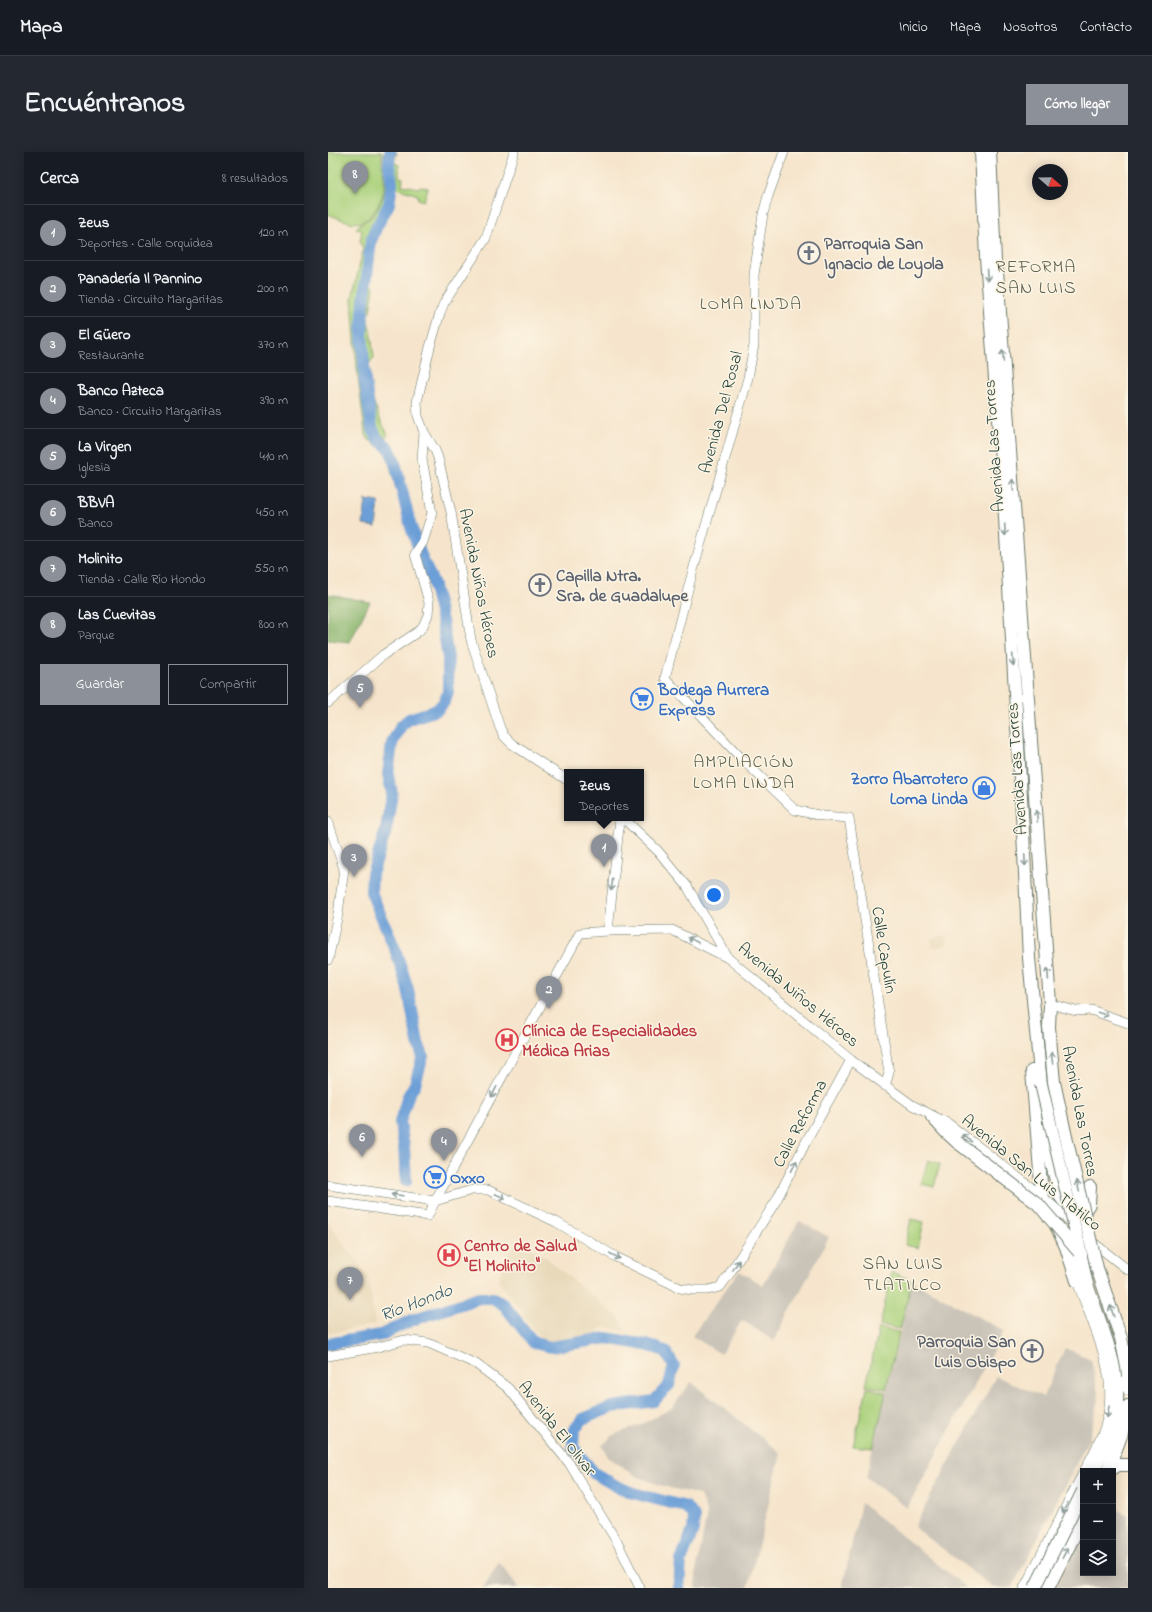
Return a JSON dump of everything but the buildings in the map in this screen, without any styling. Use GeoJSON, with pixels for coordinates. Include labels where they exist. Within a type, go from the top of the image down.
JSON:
{"type":"FeatureCollection","features":[{"type":"Feature","properties":{"kind":"highway","name":"Avenida Las Torres"},"geometry":{"type":"LineString","coordinates":[[981,152],[987,265],[1004,508],[1037,1088],[1081,1254],[1087,1283],[1105,1334],[1117,1385],[1116,1410],[1113,1428],[1094,1468]]}},
{"type":"Feature","properties":{"kind":"highway","name":"Avenida Las Torres"},"geometry":{"type":"LineString","coordinates":[[990,152],[995,261],[1016,524],[1025,541],[1032,632],[1032,651],[1026,671],[1050,1004],[1048,1027],[1054,1082],[1097,1268],[1121,1338],[1128,1376]]}},
{"type":"Feature","properties":{"kind":"highway"},"geometry":{"type":"LineString","coordinates":[[1037,1088],[1054,1177],[1060,1196],[1072,1209],[1086,1209],[1089,1204],[1090,1187]]}},
{"type":"Feature","properties":{"kind":"highway"},"geometry":{"type":"LineString","coordinates":[[1037,1088],[1042,1196],[1066,1247],[1076,1281]]}},
{"type":"Feature","properties":{"kind":"highway"},"geometry":{"type":"LineString","coordinates":[[932,1116],[957,1142],[1038,1204],[1081,1254]]}},
{"type":"Feature","properties":{"kind":"highway"},"geometry":{"type":"LineString","coordinates":[[1042,1196],[1047,1193],[1054,1177]]}},
{"type":"Feature","properties":{"kind":"highway"},"geometry":{"type":"LineString","coordinates":[[1109,1468],[1126,1421],[1128,1406]]}},
{"type":"Feature","properties":{"kind":"highway"},"geometry":{"type":"LineString","coordinates":[[1113,1468],[1118,1465],[1128,1465]]}},
{"type":"Feature","properties":{"kind":"highway"},"geometry":{"type":"LineString","coordinates":[[1035,1588],[1080,1497]]}},
{"type":"Feature","properties":{"kind":"highway"},"geometry":{"type":"LineString","coordinates":[[1048,1588],[1080,1524]]}},
{"type":"Feature","properties":{"kind":"street"},"geometry":{"type":"LineString","coordinates":[[328,703],[383,655],[419,631],[428,615],[429,604],[415,554],[420,547],[432,513],[422,459],[424,432],[418,412],[417,402],[437,320],[444,303],[486,238],[514,152]]}},
{"type":"Feature","properties":{"kind":"street","name":"Avenida Del Rosal"},"geometry":{"type":"LineString","coordinates":[[784,152],[763,214],[754,275],[754,346],[748,378],[692,574],[666,678],[743,760],[795,810],[823,816],[849,818]]}},
{"type":"Feature","properties":{"kind":"street","name":"Avenida Niños Héroes"},"geometry":{"type":"LineString","coordinates":[[424,432],[436,450],[451,512],[471,640],[500,728],[504,736],[512,744],[564,778]]}},
{"type":"Feature","properties":{"kind":"street","name":"Calle Capulín"},"geometry":{"type":"LineString","coordinates":[[849,818],[889,1073],[885,1086]]}},
{"type":"Feature","properties":{"kind":"street"},"geometry":{"type":"LineString","coordinates":[[328,821],[344,869],[338,914],[328,960]]}},
{"type":"Feature","properties":{"kind":"street"},"geometry":{"type":"LineString","coordinates":[[608,931],[620,821]]}},
{"type":"Feature","properties":{"kind":"street","name":"Avenida Niños Héroes"},"geometry":{"type":"LineString","coordinates":[[626,821],[658,851],[687,886],[728,958],[851,1060],[912,1105],[932,1116]]}},
{"type":"Feature","properties":{"kind":"street"},"geometry":{"type":"LineString","coordinates":[[328,1200],[428,1216],[580,934],[608,931],[672,930],[728,958]]}},
{"type":"Feature","properties":{"kind":"street"},"geometry":{"type":"LineString","coordinates":[[1050,1004],[1076,1010],[1091,1010],[1128,1023]]}},
{"type":"Feature","properties":{"kind":"street","name":"Calle Reforma"},"geometry":{"type":"LineString","coordinates":[[435,1201],[472,1190],[488,1190],[556,1222],[616,1257],[680,1288],[708,1290],[720,1287],[776,1201],[806,1142],[851,1060]]}},
{"type":"Feature","properties":{"kind":"street","name":"Avenida San Luis Tlatilco"},"geometry":{"type":"LineString","coordinates":[[932,1116],[949,1124],[1042,1196],[1103,1251],[1128,1270]]}},
{"type":"Feature","properties":{"kind":"street"},"geometry":{"type":"LineString","coordinates":[[328,1185],[435,1201]]}},
{"type":"Feature","properties":{"kind":"street"},"geometry":{"type":"LineString","coordinates":[[1076,1281],[1107,1366],[1110,1386],[1109,1408],[1105,1426],[1086,1468]]}},
{"type":"Feature","properties":{"kind":"street"},"geometry":{"type":"LineString","coordinates":[[1105,1334],[1128,1391]]}},
{"type":"Feature","properties":{"kind":"street","name":"Avenida El Olivar"},"geometry":{"type":"LineString","coordinates":[[328,1356],[378,1347],[404,1340],[428,1344],[476,1364],[508,1388],[569,1463],[617,1542],[640,1588]]}},
{"type":"Feature","properties":{"kind":"street"},"geometry":{"type":"LineString","coordinates":[[1024,1588],[1080,1480]]}},
{"type":"Feature","properties":{"kind":"street"},"geometry":{"type":"LineString","coordinates":[[1038,1562],[1056,1571]]}},
{"type":"Feature","properties":{"kind":"shaded area"},"geometry":{"type":"Polygon","coordinates":[[[945,935],[947,944],[933,948],[931,939],[945,935]]]}},
{"type":"Feature","properties":{"kind":"shaded area"},"geometry":{"type":"Polygon","coordinates":[[[799,1221],[829,1237],[774,1341],[742,1320],[721,1354],[692,1336],[739,1271],[763,1285],[799,1221]]]}},
{"type":"Feature","properties":{"kind":"shaded area"},"geometry":{"type":"Polygon","coordinates":[[[328,1223],[368,1276],[375,1324],[328,1334],[328,1223]]]}},
{"type":"Feature","properties":{"kind":"shaded area"},"geometry":{"type":"Polygon","coordinates":[[[519,1243],[544,1256],[620,1319],[626,1331],[605,1327],[593,1334],[551,1342],[542,1340],[498,1280],[508,1253],[519,1243]]]}},
{"type":"Feature","properties":{"kind":"shaded area"},"geometry":{"type":"Polygon","coordinates":[[[912,1281],[1004,1331],[907,1508],[866,1477],[912,1281]]]}},
{"type":"Feature","properties":{"kind":"shaded area"},"geometry":{"type":"Polygon","coordinates":[[[1065,1348],[1091,1359],[1099,1399],[1089,1439],[1012,1588],[994,1588],[914,1527],[996,1376],[1043,1397],[1065,1348]]]}},
{"type":"Feature","properties":{"kind":"shaded area"},"geometry":{"type":"Polygon","coordinates":[[[691,1382],[781,1453],[748,1588],[696,1588],[696,1572],[707,1514],[700,1495],[662,1486],[636,1476],[608,1457],[602,1446],[613,1435],[640,1425],[672,1408],[691,1382]]]}},
{"type":"Feature","properties":{"kind":"shaded area"},"geometry":{"type":"Polygon","coordinates":[[[861,1503],[967,1588],[842,1588],[861,1503]]]}},
{"type":"Feature","properties":{"kind":"shaded area"},"geometry":{"type":"Polygon","coordinates":[[[1116,1509],[1128,1515],[1128,1588],[1055,1588],[1080,1537],[1080,1576],[1116,1576],[1116,1509]]]}},
{"type":"Feature","properties":{"kind":"shaded area"},"geometry":{"type":"Polygon","coordinates":[[[499,1562],[519,1588],[483,1588],[499,1562]]]}},
{"type":"Feature","properties":{"kind":"green space"},"geometry":{"type":"Polygon","coordinates":[[[328,152],[382,152],[384,182],[383,192],[376,209],[371,216],[365,220],[354,223],[328,214],[328,152]]]}},
{"type":"Feature","properties":{"kind":"green space"},"geometry":{"type":"Polygon","coordinates":[[[384,152],[397,152],[394,162],[399,165],[399,177],[403,178],[402,185],[428,188],[424,201],[418,199],[418,195],[397,188],[395,192],[388,194],[386,204],[373,229],[369,241],[365,281],[374,287],[370,311],[367,316],[374,358],[367,366],[369,384],[377,410],[388,434],[384,439],[391,446],[397,457],[419,539],[413,545],[393,478],[387,452],[368,439],[365,432],[357,370],[352,299],[363,249],[360,242],[362,230],[356,228],[373,215],[381,201],[385,185],[383,160],[384,152]]]}},
{"type":"Feature","properties":{"kind":"green space"},"geometry":{"type":"Polygon","coordinates":[[[328,594],[370,602],[350,642],[328,640],[328,594]]]}},
{"type":"Feature","properties":{"kind":"green space"},"geometry":{"type":"Polygon","coordinates":[[[928,1160],[940,1164],[934,1187],[921,1184],[928,1160]]]}},
{"type":"Feature","properties":{"kind":"green space"},"geometry":{"type":"Polygon","coordinates":[[[911,1219],[924,1222],[918,1248],[905,1245],[911,1219]]]}},
{"type":"Feature","properties":{"kind":"green space"},"geometry":{"type":"Polygon","coordinates":[[[892,1272],[912,1281],[900,1329],[880,1325],[892,1272]]]}},
{"type":"Feature","properties":{"kind":"green space"},"geometry":{"type":"Polygon","coordinates":[[[879,1328],[899,1332],[886,1389],[866,1386],[879,1328]]]}},
{"type":"Feature","properties":{"kind":"green space"},"geometry":{"type":"Polygon","coordinates":[[[867,1388],[886,1392],[873,1448],[853,1446],[867,1388]]]}},
{"type":"Feature","properties":{"kind":"water"},"geometry":{"type":"Polygon","coordinates":[[[366,500],[379,502],[376,527],[363,525],[366,500]]]}},
{"type":"Feature","properties":{"kind":"waterway"},"geometry":{"type":"LineString","coordinates":[[390,152],[389,165],[392,183],[389,204],[371,241],[363,310],[362,333],[365,382],[372,428],[378,439],[389,448],[394,459],[411,527],[423,561],[433,582],[442,621],[448,658],[448,692],[444,702],[437,710],[409,719],[401,726],[392,743],[388,775],[392,793],[386,830],[372,874],[371,892],[395,949],[408,989],[418,1043],[423,1056],[415,1084],[408,1096],[400,1122],[404,1146],[406,1181]]}},
{"type":"Feature","properties":{"kind":"waterway","name":"Río Hondo"},"geometry":{"type":"LineString","coordinates":[[328,1344],[381,1335],[412,1320],[479,1298],[493,1298],[504,1305],[534,1343],[551,1347],[607,1338],[646,1345],[665,1351],[674,1366],[669,1385],[654,1401],[612,1407],[583,1419],[574,1430],[573,1447],[594,1473],[616,1486],[633,1493],[686,1507],[694,1517],[693,1530],[681,1561],[679,1588]]}},
{"type":"Feature","properties":{"kind":"place","name":"Las Cuevitas"},"geometry":{"type":"Point","coordinates":[355,194]}},
{"type":"Feature","properties":{"kind":"place","name":"Parroquia San Ignacio de Loyola"},"geometry":{"type":"Point","coordinates":[809,253]}},
{"type":"Feature","properties":{"kind":"place","name":"Capilla Ntra. Sra. de Guadalupe"},"geometry":{"type":"Point","coordinates":[540,585]}},
{"type":"Feature","properties":{"kind":"place","name":"Bodega Aurrera Express"},"geometry":{"type":"Point","coordinates":[642,699]}},
{"type":"Feature","properties":{"kind":"place","name":"La Virgen"},"geometry":{"type":"Point","coordinates":[360,708]}},
{"type":"Feature","properties":{"kind":"place","name":"Zorro Abarrotero Loma Linda"},"geometry":{"type":"Point","coordinates":[984,788]}},
{"type":"Feature","properties":{"kind":"place","name":"Zeus"},"geometry":{"type":"Point","coordinates":[604,867]}},
{"type":"Feature","properties":{"kind":"place","name":"El Güero"},"geometry":{"type":"Point","coordinates":[354,877]}},
{"type":"Feature","properties":{"kind":"place","name":"Panadería Il Pannino"},"geometry":{"type":"Point","coordinates":[549,1009]}},
{"type":"Feature","properties":{"kind":"place","name":"Clínica de Especialidades Médica Arias"},"geometry":{"type":"Point","coordinates":[507,1040]}},
{"type":"Feature","properties":{"kind":"place","name":"BBVA"},"geometry":{"type":"Point","coordinates":[362,1157]}},
{"type":"Feature","properties":{"kind":"place","name":"Banco Azteca"},"geometry":{"type":"Point","coordinates":[444,1161]}},
{"type":"Feature","properties":{"kind":"place","name":"Oxxo"},"geometry":{"type":"Point","coordinates":[435,1177]}},
{"type":"Feature","properties":{"kind":"place","name":"Centro de Salud \"El Molinito\""},"geometry":{"type":"Point","coordinates":[449,1255]}},
{"type":"Feature","properties":{"kind":"place","name":"Molinito"},"geometry":{"type":"Point","coordinates":[350,1300]}},
{"type":"Feature","properties":{"kind":"place","name":"Parroquia San Luis Obispo"},"geometry":{"type":"Point","coordinates":[1032,1351]}},
{"type":"Feature","properties":{"kind":"district","name":"REFORMA SAN LUIS"},"geometry":{"type":"Point","coordinates":[1036,276]}},
{"type":"Feature","properties":{"kind":"district","name":"LOMA LINDA"},"geometry":{"type":"Point","coordinates":[751,303]}},
{"type":"Feature","properties":{"kind":"district","name":"AMPLIACIÓN LOMA LINDA"},"geometry":{"type":"Point","coordinates":[744,771]}},
{"type":"Feature","properties":{"kind":"district","name":"SAN LUIS TLATILCO"},"geometry":{"type":"Point","coordinates":[903,1273]}}]}
